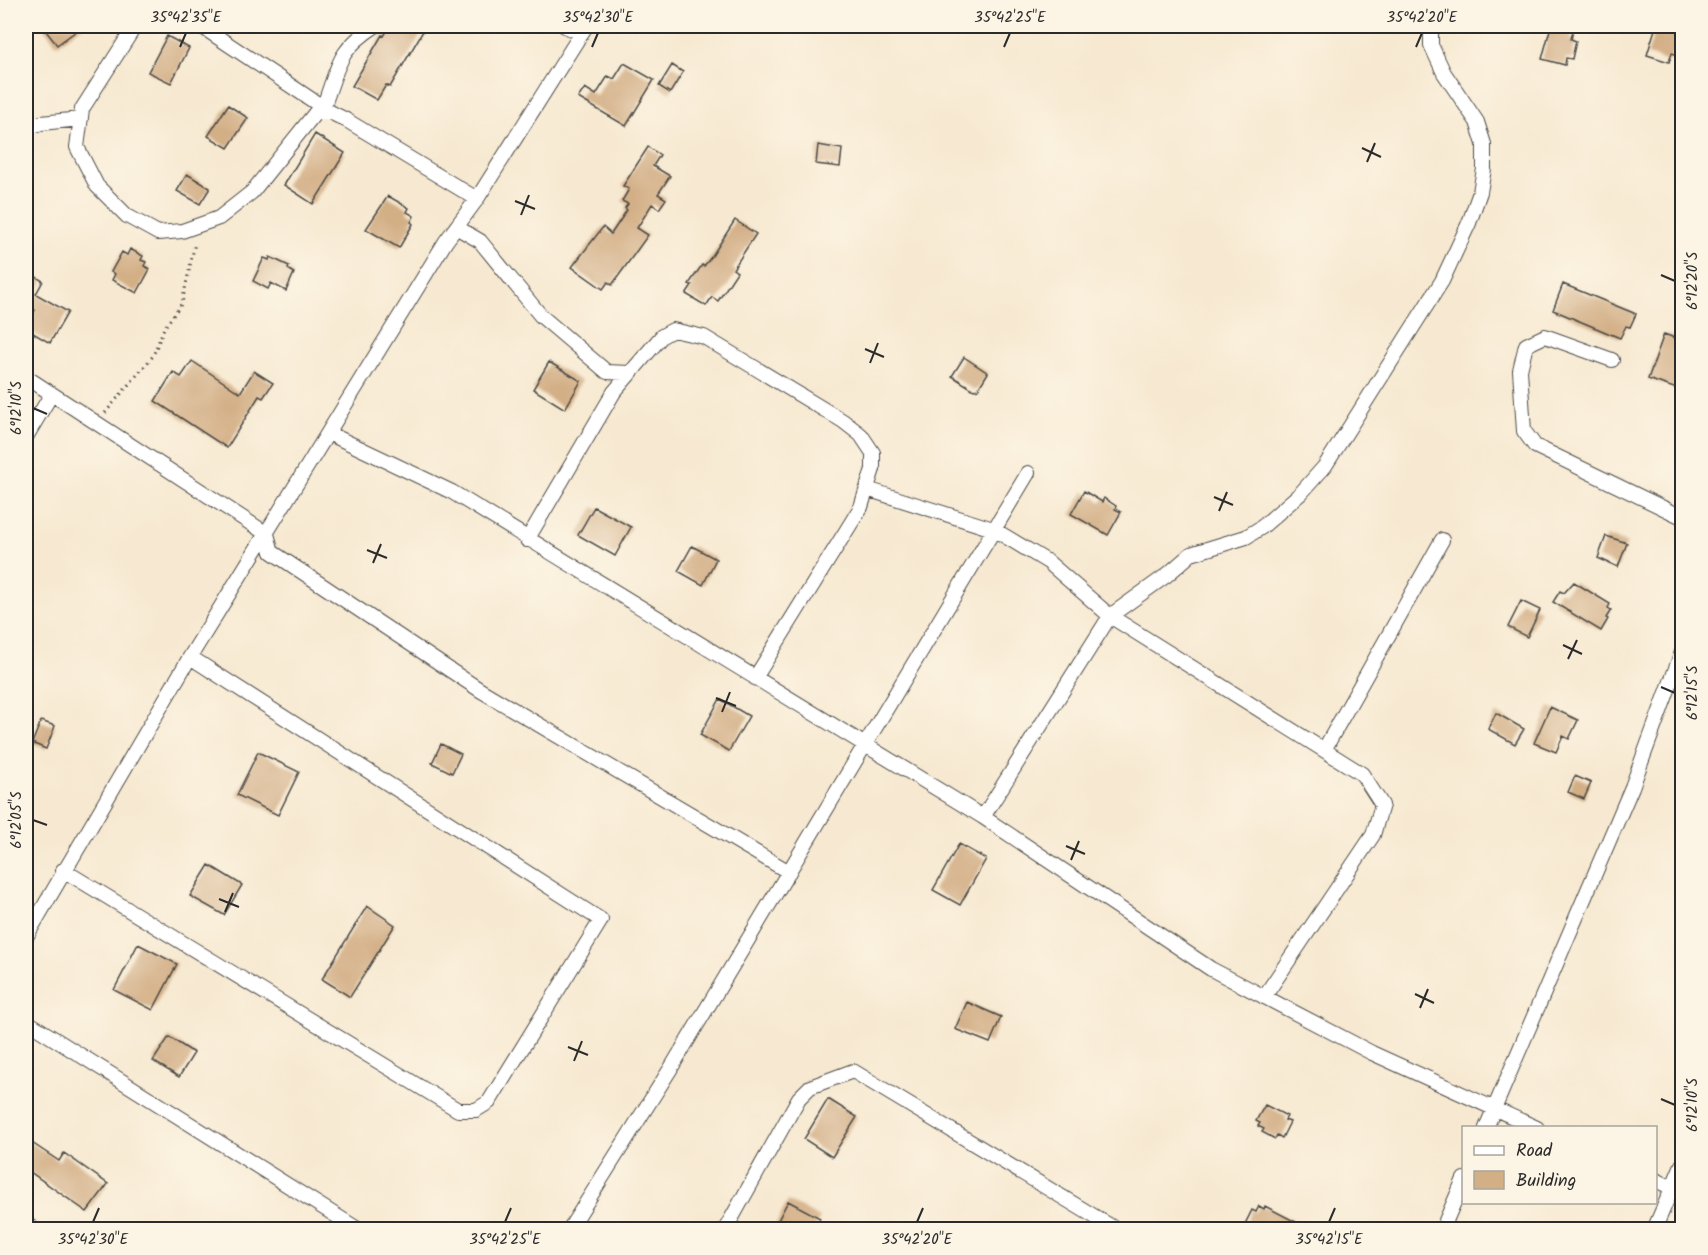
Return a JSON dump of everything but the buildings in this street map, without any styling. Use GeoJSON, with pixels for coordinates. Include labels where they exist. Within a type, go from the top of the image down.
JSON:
{"type":"FeatureCollection","features":[{"type":"Feature","properties":{"kind":"street"},"geometry":{"type":"LineString","coordinates":[[135,26],[82,109],[78,147],[97,186],[127,216],[158,232],[182,231],[219,219],[252,192],[316,112],[327,109]]}},
{"type":"Feature","properties":{"kind":"street"},"geometry":{"type":"LineString","coordinates":[[201,26],[327,109],[477,199]]}},
{"type":"Feature","properties":{"kind":"street"},"geometry":{"type":"LineString","coordinates":[[327,109],[342,54],[348,46],[375,26]]}},
{"type":"Feature","properties":{"kind":"street"},"geometry":{"type":"LineString","coordinates":[[26,937],[63,870],[151,728],[190,657],[456,227],[477,199],[584,29],[565,26]]}},
{"type":"Feature","properties":{"kind":"street"},"geometry":{"type":"LineString","coordinates":[[983,817],[1110,616],[1167,575],[1191,554],[1246,537],[1262,527],[1301,494],[1325,466],[1442,281],[1469,223],[1480,192],[1484,169],[1484,144],[1477,122],[1444,74],[1431,45],[1431,26]]}},
{"type":"Feature","properties":{"kind":"street"},"geometry":{"type":"LineString","coordinates":[[26,128],[41,123],[81,119]]}},
{"type":"Feature","properties":{"kind":"street"},"geometry":{"type":"LineString","coordinates":[[456,227],[480,241],[541,316],[607,372],[630,373]]}},
{"type":"Feature","properties":{"kind":"street"},"geometry":{"type":"LineString","coordinates":[[527,540],[614,392],[662,336],[673,330],[704,337],[843,421],[861,435],[873,453],[873,469],[861,507],[755,678]]}},
{"type":"Feature","properties":{"kind":"street"},"geometry":{"type":"LineString","coordinates":[[1612,360],[1545,336],[1526,345],[1520,370],[1524,431],[1535,446],[1683,518]]}},
{"type":"Feature","properties":{"kind":"street"},"geometry":{"type":"LineString","coordinates":[[26,377],[267,534],[272,552],[480,690],[789,872]]}},
{"type":"Feature","properties":{"kind":"street"},"geometry":{"type":"LineString","coordinates":[[26,437],[51,395]]}},
{"type":"Feature","properties":{"kind":"street"},"geometry":{"type":"LineString","coordinates":[[330,434],[452,492],[527,540],[867,744],[983,817],[1211,969],[1372,1053],[1533,1126]]}},
{"type":"Feature","properties":{"kind":"street"},"geometry":{"type":"LineString","coordinates":[[568,1230],[867,744],[1028,473]]}},
{"type":"Feature","properties":{"kind":"street"},"geometry":{"type":"LineString","coordinates":[[867,489],[993,529],[1048,562],[1110,616],[1362,774],[1382,805],[1373,835],[1264,997]]}},
{"type":"Feature","properties":{"kind":"street"},"geometry":{"type":"LineString","coordinates":[[1324,750],[1442,540]]}},
{"type":"Feature","properties":{"kind":"street"},"geometry":{"type":"LineString","coordinates":[[1487,1126],[1632,787],[1683,652]]}},
{"type":"Feature","properties":{"kind":"street"},"geometry":{"type":"LineString","coordinates":[[63,870],[458,1110],[476,1110],[489,1102],[601,920],[190,657]]}},
{"type":"Feature","properties":{"kind":"street"},"geometry":{"type":"LineString","coordinates":[[26,1021],[359,1230]]}},
{"type":"Feature","properties":{"kind":"street"},"geometry":{"type":"LineString","coordinates":[[724,1230],[806,1090],[853,1071],[1117,1230]]}},
{"type":"Feature","properties":{"kind":"street"},"geometry":{"type":"LineString","coordinates":[[1654,1230],[1683,1165]]}},
{"type":"Feature","properties":{"kind":"street"},"geometry":{"type":"LineString","coordinates":[[1657,1180],[1672,1188]]}},
{"type":"Feature","properties":{"kind":"street"},"geometry":{"type":"LineString","coordinates":[[1442,1230],[1462,1184]]}},
{"type":"Feature","properties":{"kind":"street"},"geometry":{"type":"LineString","coordinates":[[26,1223],[34,1230]]}},
{"type":"Feature","properties":{"kind":"path"},"geometry":{"type":"LineString","coordinates":[[95,423],[116,403],[135,375],[153,356],[164,328],[182,303],[194,245],[205,223]]}}]}
